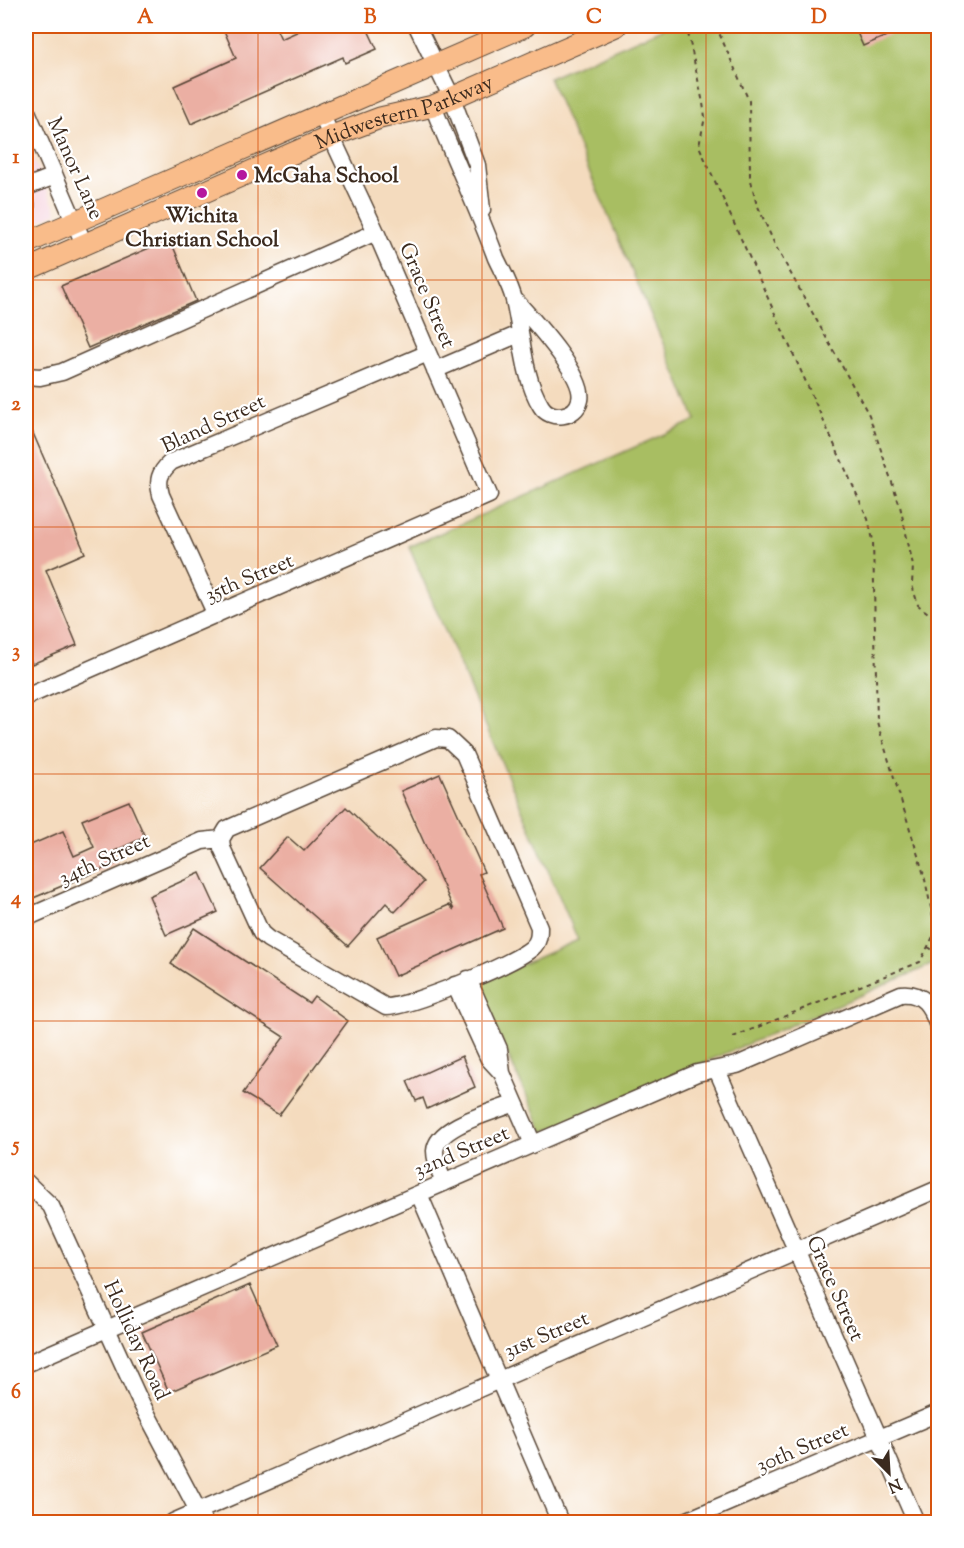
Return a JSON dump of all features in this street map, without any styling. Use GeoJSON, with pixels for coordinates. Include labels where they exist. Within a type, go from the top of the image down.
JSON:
{"type":"FeatureCollection","features":[{"type":"Feature","properties":{"kind":"main road","name":"Midwestern Parkway"},"geometry":{"type":"LineString","coordinates":[[26,243],[525,26]]}},
{"type":"Feature","properties":{"kind":"main road","name":"Midwestern Parkway"},"geometry":{"type":"LineString","coordinates":[[26,270],[332,136],[380,118],[442,102],[616,26]]}},
{"type":"Feature","properties":{"kind":"street"},"geometry":{"type":"LineString","coordinates":[[417,26],[435,64],[442,102],[483,223],[514,298],[519,334],[534,391],[542,408],[550,415],[563,416],[574,411],[580,400],[579,387],[554,344],[514,298]]}},
{"type":"Feature","properties":{"kind":"street","name":"Manor Lane"},"geometry":{"type":"LineString","coordinates":[[26,109],[84,244]]}},
{"type":"Feature","properties":{"kind":"street","name":"Grace Street"},"geometry":{"type":"LineString","coordinates":[[321,114],[376,232],[489,495]]}},
{"type":"Feature","properties":{"kind":"street"},"geometry":{"type":"LineString","coordinates":[[26,187],[55,176]]}},
{"type":"Feature","properties":{"kind":"street"},"geometry":{"type":"LineString","coordinates":[[26,376],[40,377],[62,372],[376,232]]}},
{"type":"Feature","properties":{"kind":"street"},"geometry":{"type":"LineString","coordinates":[[435,370],[519,334]]}},
{"type":"Feature","properties":{"kind":"street","name":"Bland Street"},"geometry":{"type":"LineString","coordinates":[[216,615],[161,495],[157,481],[163,469],[171,462],[428,353]]}},
{"type":"Feature","properties":{"kind":"street","name":"35th Street"},"geometry":{"type":"LineString","coordinates":[[26,697],[489,495]]}},
{"type":"Feature","properties":{"kind":"street"},"geometry":{"type":"LineString","coordinates":[[448,739],[464,754],[538,927],[539,937],[534,946],[462,982],[405,1005],[386,1007],[268,939],[257,926],[222,848],[221,839],[227,829],[425,741],[448,739]]}},
{"type":"Feature","properties":{"kind":"street","name":"34th Street"},"geometry":{"type":"LineString","coordinates":[[26,918],[202,841],[221,839]]}},
{"type":"Feature","properties":{"kind":"street"},"geometry":{"type":"LineString","coordinates":[[462,982],[475,1011],[500,1049],[502,1073],[533,1144]]}},
{"type":"Feature","properties":{"kind":"street","name":"32nd Street"},"geometry":{"type":"LineString","coordinates":[[26,1365],[698,1073],[753,1059],[901,994],[918,996],[930,1007],[939,1026]]}},
{"type":"Feature","properties":{"kind":"street","name":"Grace Street"},"geometry":{"type":"LineString","coordinates":[[717,1070],[915,1522]]}},
{"type":"Feature","properties":{"kind":"street"},"geometry":{"type":"LineString","coordinates":[[444,1183],[436,1163],[435,1149],[441,1137],[450,1129],[515,1103]]}},
{"type":"Feature","properties":{"kind":"street","name":"Holliday Road"},"geometry":{"type":"LineString","coordinates":[[26,1182],[51,1206],[106,1329],[201,1517]]}},
{"type":"Feature","properties":{"kind":"street","name":"31st Street"},"geometry":{"type":"LineString","coordinates":[[173,1522],[201,1517],[498,1380],[939,1189]]}},
{"type":"Feature","properties":{"kind":"street"},"geometry":{"type":"LineString","coordinates":[[419,1194],[560,1522]]}},
{"type":"Feature","properties":{"kind":"street","name":"30th Street"},"geometry":{"type":"LineString","coordinates":[[683,1522],[939,1413]]}},
{"type":"Feature","properties":{"kind":"path"},"geometry":{"type":"LineString","coordinates":[[693,26],[688,33],[705,117],[699,146],[868,519],[873,540],[877,722],[924,875],[936,931]]}},
{"type":"Feature","properties":{"kind":"path"},"geometry":{"type":"LineString","coordinates":[[716,26],[749,101],[750,167],[756,202],[775,245],[869,415],[900,506],[913,565],[912,585],[918,605],[939,621]]}},
{"type":"Feature","properties":{"kind":"path"},"geometry":{"type":"LineString","coordinates":[[733,1037],[920,962],[939,927]]}},
{"type":"Feature","properties":{"kind":"path"},"geometry":{"type":"LineString","coordinates":[[928,947],[939,953]]}},
{"type":"Feature","properties":{"kind":"shaded area"},"geometry":{"type":"Polygon","coordinates":[[[26,141],[57,213],[26,227],[26,141]]]}},
{"type":"Feature","properties":{"kind":"green space"},"geometry":{"type":"Polygon","coordinates":[[[668,26],[938,26],[938,975],[933,964],[543,1132],[476,985],[578,940],[409,547],[696,420],[549,78],[668,26]]]}},
{"type":"Feature","properties":{"kind":"building"},"geometry":{"type":"Polygon","coordinates":[[[222,26],[275,26],[281,39],[310,26],[366,26],[377,49],[345,63],[343,57],[191,124],[174,86],[236,58],[222,26]]]}},
{"type":"Feature","properties":{"kind":"building"},"geometry":{"type":"Polygon","coordinates":[[[854,26],[910,26],[863,46],[854,26]]]}},
{"type":"Feature","properties":{"kind":"building"},"geometry":{"type":"Polygon","coordinates":[[[170,239],[196,301],[88,348],[61,286],[170,239]]]}},
{"type":"Feature","properties":{"kind":"building"},"geometry":{"type":"Polygon","coordinates":[[[26,417],[85,553],[46,570],[77,645],[32,664],[26,647],[26,417]]]}},
{"type":"Feature","properties":{"kind":"building"},"geometry":{"type":"Polygon","coordinates":[[[440,774],[484,872],[479,874],[503,928],[395,976],[377,937],[449,905],[454,910],[401,791],[440,774]]]}},
{"type":"Feature","properties":{"kind":"building"},"geometry":{"type":"Polygon","coordinates":[[[129,801],[145,837],[112,852],[117,863],[26,901],[26,847],[63,831],[74,856],[94,847],[82,820],[129,801]]]}},
{"type":"Feature","properties":{"kind":"building"},"geometry":{"type":"Polygon","coordinates":[[[346,807],[424,882],[395,912],[386,903],[348,946],[260,868],[288,837],[304,851],[346,807]]]}},
{"type":"Feature","properties":{"kind":"building"},"geometry":{"type":"Polygon","coordinates":[[[200,873],[218,912],[166,935],[149,896],[200,873]]]}},
{"type":"Feature","properties":{"kind":"building"},"geometry":{"type":"Polygon","coordinates":[[[194,928],[309,1003],[314,996],[348,1021],[279,1115],[243,1093],[284,1037],[171,964],[194,928]]]}},
{"type":"Feature","properties":{"kind":"building"},"geometry":{"type":"Polygon","coordinates":[[[462,1056],[475,1087],[427,1109],[423,1098],[416,1101],[407,1081],[462,1056]]]}},
{"type":"Feature","properties":{"kind":"building"},"geometry":{"type":"Polygon","coordinates":[[[250,1285],[277,1345],[169,1392],[142,1332],[250,1285]]]}},
{"type":"Feature","properties":{"kind":"place","name":"McGaha School"},"geometry":{"type":"Point","coordinates":[242,175]}},
{"type":"Feature","properties":{"kind":"place","name":"Wichita Christian School"},"geometry":{"type":"Point","coordinates":[202,193]}}]}
